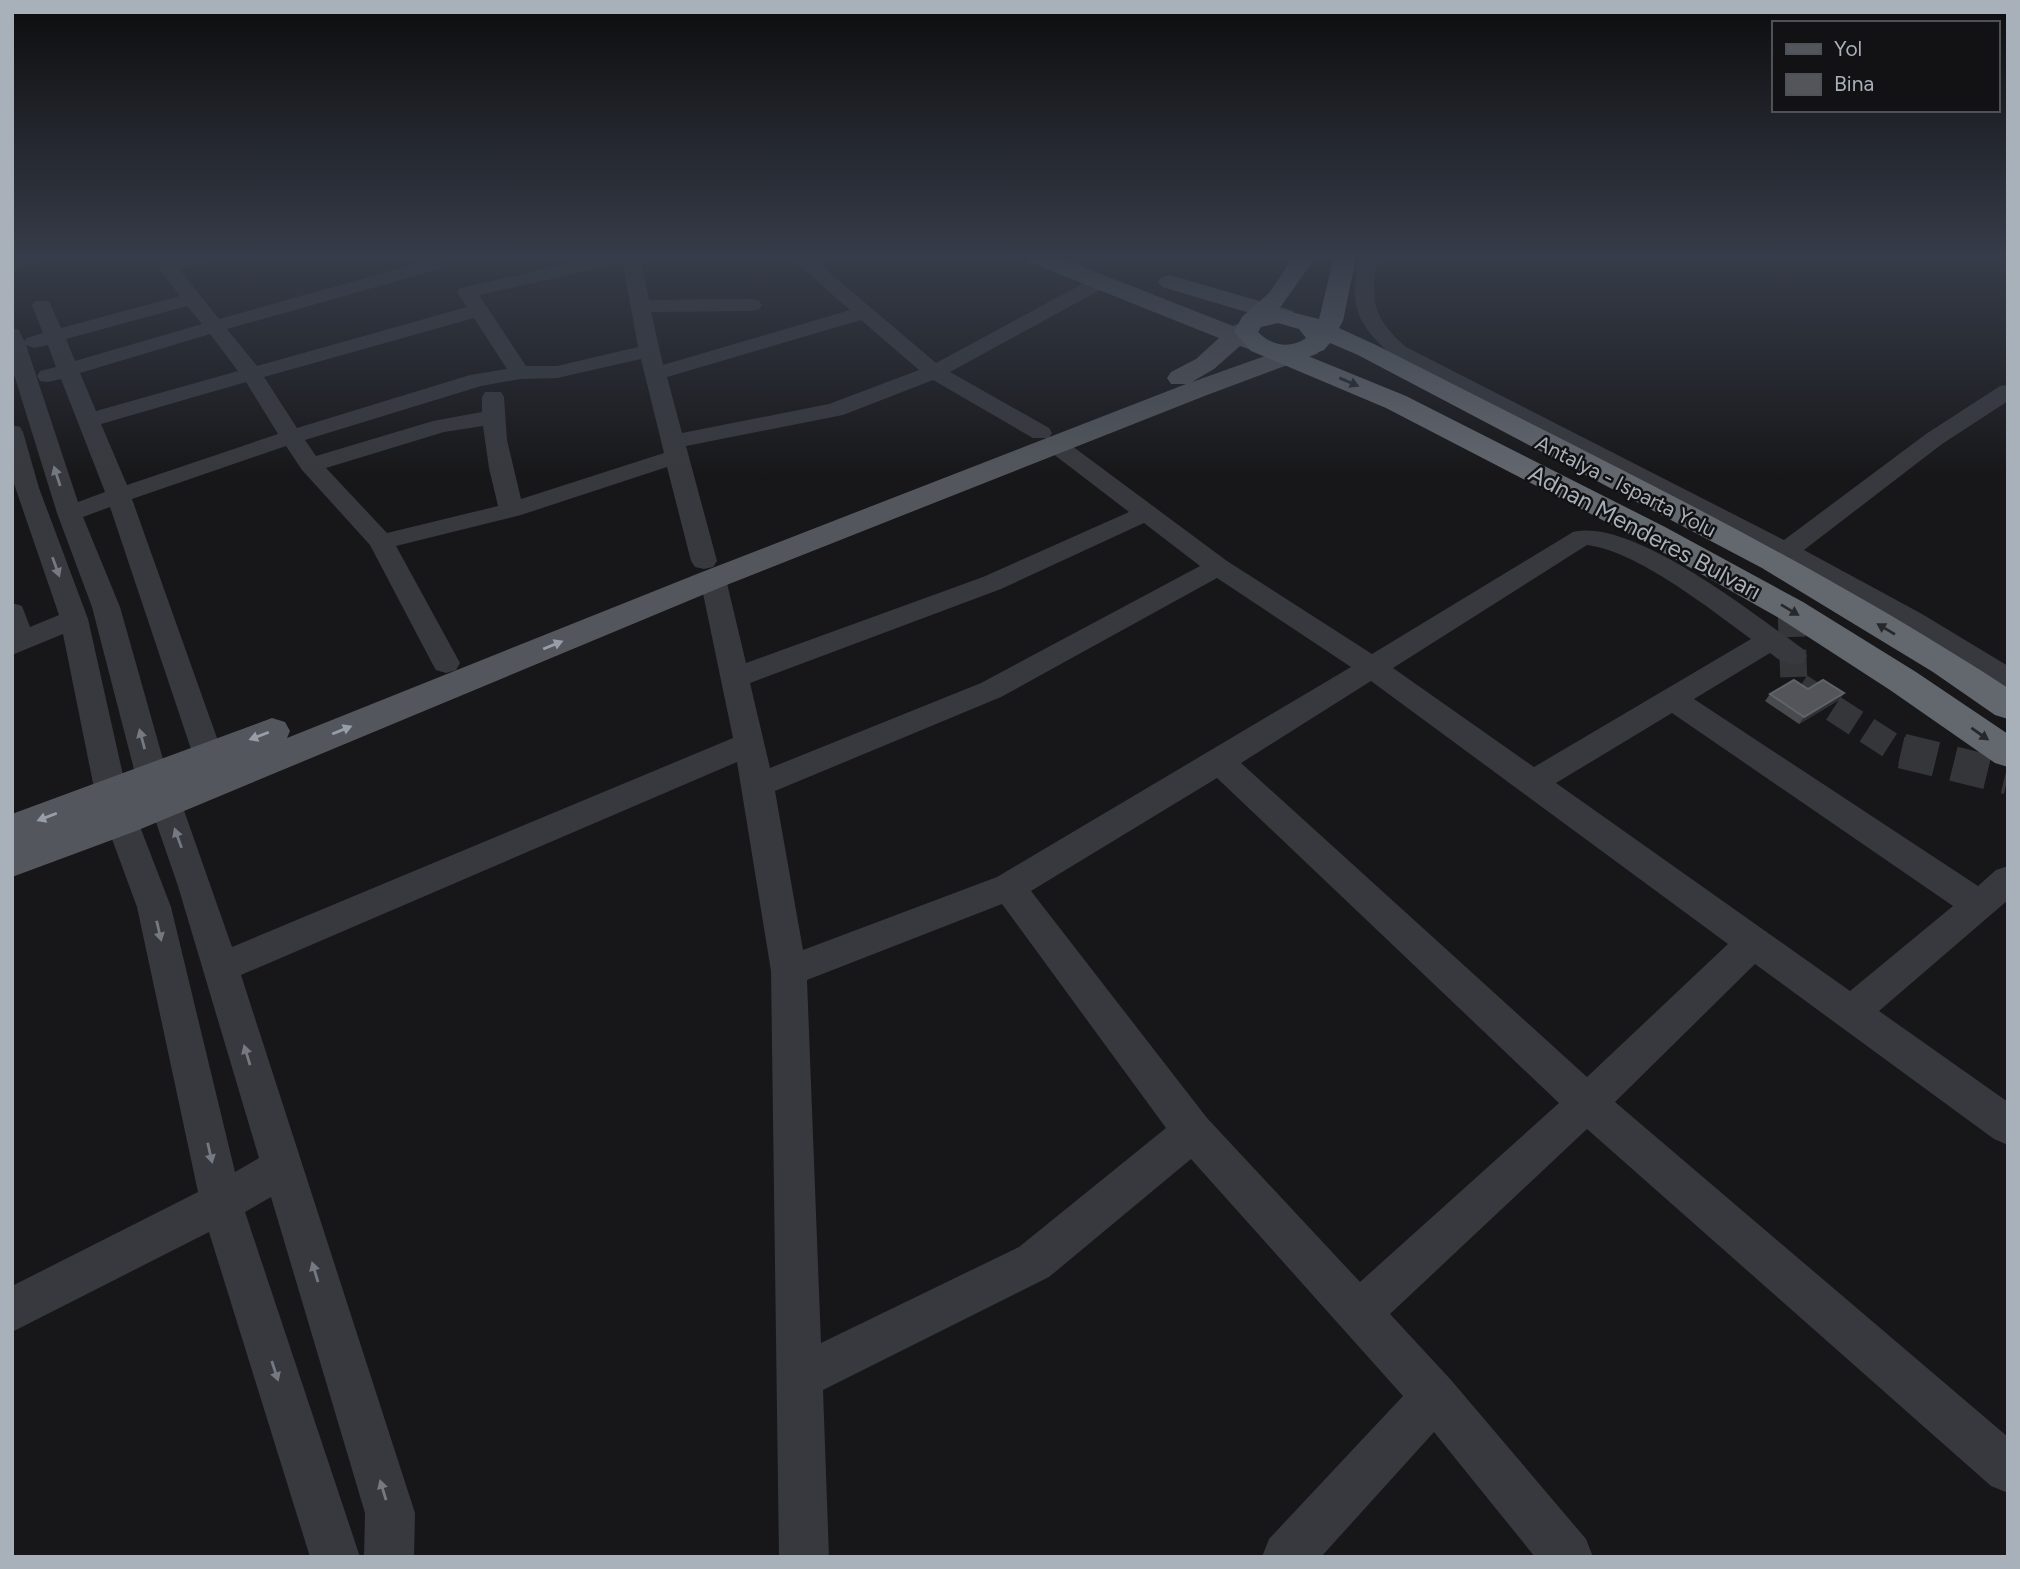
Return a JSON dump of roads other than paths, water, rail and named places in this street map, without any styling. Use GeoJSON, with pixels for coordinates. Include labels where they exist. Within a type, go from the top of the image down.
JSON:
{"type":"FeatureCollection","features":[{"type":"Feature","properties":{"kind":"highway"},"geometry":{"type":"LineString","coordinates":[[1279,334],[1288,330]]}},
{"type":"Feature","properties":{"kind":"highway","name":"Antalya - Isparta Yolu"},"geometry":{"type":"LineString","coordinates":[[1279,334],[1780,557],[2008,706]]}},
{"type":"Feature","properties":{"kind":"highway","name":"Adnan Menderes Bulvarı"},"geometry":{"type":"LineString","coordinates":[[1279,334],[1431,419],[1654,534],[1791,610],[1903,681],[2008,753]]}},
{"type":"Feature","properties":{"kind":"main road","name":"Adnan Menderes Bulvarı"},"geometry":{"type":"LineString","coordinates":[[1266,330],[1279,334]]}},
{"type":"Feature","properties":{"kind":"main road","name":"Adnan Menderes Bulvarı"},"geometry":{"type":"LineString","coordinates":[[1271,330],[1279,334]]}},
{"type":"Feature","properties":{"kind":"main road"},"geometry":{"type":"LineString","coordinates":[[1048,439],[1279,334]]}},
{"type":"Feature","properties":{"kind":"main road"},"geometry":{"type":"LineString","coordinates":[[12,862],[117,806],[709,570],[1048,439],[1279,334]]}},
{"type":"Feature","properties":{"kind":"main road"},"geometry":{"type":"LineString","coordinates":[[159,790],[208,755],[446,663],[709,570]]}},
{"type":"Feature","properties":{"kind":"main road"},"geometry":{"type":"LineString","coordinates":[[12,830],[117,806]]}},
{"type":"Feature","properties":{"kind":"street"},"geometry":{"type":"LineString","coordinates":[[53,330],[119,496],[208,755]]}},
{"type":"Feature","properties":{"kind":"street"},"geometry":{"type":"LineString","coordinates":[[76,330],[13,343],[69,513],[106,607],[159,790],[195,886],[390,1513],[389,1557]]}},
{"type":"Feature","properties":{"kind":"street"},"geometry":{"type":"LineString","coordinates":[[26,383],[202,330]]}},
{"type":"Feature","properties":{"kind":"street"},"geometry":{"type":"LineString","coordinates":[[219,330],[251,373],[310,465],[381,542],[446,663]]}},
{"type":"Feature","properties":{"kind":"street"},"geometry":{"type":"LineString","coordinates":[[89,420],[406,330]]}},
{"type":"Feature","properties":{"kind":"street"},"geometry":{"type":"LineString","coordinates":[[492,330],[520,373]]}},
{"type":"Feature","properties":{"kind":"street"},"geometry":{"type":"LineString","coordinates":[[645,330],[709,570],[749,744],[789,971],[804,1557]]}},
{"type":"Feature","properties":{"kind":"street"},"geometry":{"type":"LineString","coordinates":[[655,374],[804,330]]}},
{"type":"Feature","properties":{"kind":"street"},"geometry":{"type":"LineString","coordinates":[[883,330],[934,372],[1048,439],[1218,567],[1372,667],[2008,1126]]}},
{"type":"Feature","properties":{"kind":"street"},"geometry":{"type":"LineString","coordinates":[[381,542],[512,510],[675,449],[835,410],[934,372],[1011,330]]}},
{"type":"Feature","properties":{"kind":"street"},"geometry":{"type":"LineString","coordinates":[[1377,330],[1399,351],[1780,557],[1912,620],[2008,678]]}},
{"type":"Feature","properties":{"kind":"street"},"geometry":{"type":"LineString","coordinates":[[69,513],[291,437],[494,378],[520,373],[556,372],[649,351]]}},
{"type":"Feature","properties":{"kind":"street"},"geometry":{"type":"LineString","coordinates":[[494,378],[493,417],[503,482],[512,510]]}},
{"type":"Feature","properties":{"kind":"street"},"geometry":{"type":"LineString","coordinates":[[1780,557],[1934,439],[2008,391]]}},
{"type":"Feature","properties":{"kind":"street"},"geometry":{"type":"LineString","coordinates":[[310,465],[441,426],[493,417]]}},
{"type":"Feature","properties":{"kind":"street"},"geometry":{"type":"LineString","coordinates":[[12,432],[20,490],[74,619],[117,806],[154,907],[221,1203],[335,1557]]}},
{"type":"Feature","properties":{"kind":"street"},"geometry":{"type":"LineString","coordinates":[[734,678],[992,583],[1146,513]]}},
{"type":"Feature","properties":{"kind":"street"},"geometry":{"type":"LineString","coordinates":[[789,971],[1009,887],[1219,762],[1582,537],[1609,540],[1689,581],[1782,648],[1672,699],[1532,783]]}},
{"type":"Feature","properties":{"kind":"street"},"geometry":{"type":"LineString","coordinates":[[758,785],[991,690],[1218,567]]}},
{"type":"Feature","properties":{"kind":"street"},"geometry":{"type":"LineString","coordinates":[[12,612],[16,645],[74,619]]}},
{"type":"Feature","properties":{"kind":"street"},"geometry":{"type":"LineString","coordinates":[[1672,699],[1978,904]]}},
{"type":"Feature","properties":{"kind":"street"},"geometry":{"type":"LineString","coordinates":[[220,968],[749,744]]}},
{"type":"Feature","properties":{"kind":"street"},"geometry":{"type":"LineString","coordinates":[[1219,762],[1587,1103],[2008,1469]]}},
{"type":"Feature","properties":{"kind":"street"},"geometry":{"type":"LineString","coordinates":[[1852,1012],[2008,880]]}},
{"type":"Feature","properties":{"kind":"street"},"geometry":{"type":"LineString","coordinates":[[1009,887],[1193,1132],[1435,1396],[1568,1557]]}},
{"type":"Feature","properties":{"kind":"street"},"geometry":{"type":"LineString","coordinates":[[1359,1313],[1587,1103],[1754,942]]}},
{"type":"Feature","properties":{"kind":"street"},"geometry":{"type":"LineString","coordinates":[[798,1378],[1034,1262],[1193,1132]]}},
{"type":"Feature","properties":{"kind":"street"},"geometry":{"type":"LineString","coordinates":[[12,1310],[221,1203],[282,1168]]}},
{"type":"Feature","properties":{"kind":"street"},"geometry":{"type":"LineString","coordinates":[[1287,1557],[1435,1396]]}},
{"type":"Feature","properties":{"kind":"tunnel"},"geometry":{"type":"LineString","coordinates":[[1791,610],[1794,683],[1896,749],[1909,752]]}},
{"type":"Feature","properties":{"kind":"tunnel"},"geometry":{"type":"LineString","coordinates":[[1902,751],[2008,777]]}}]}
